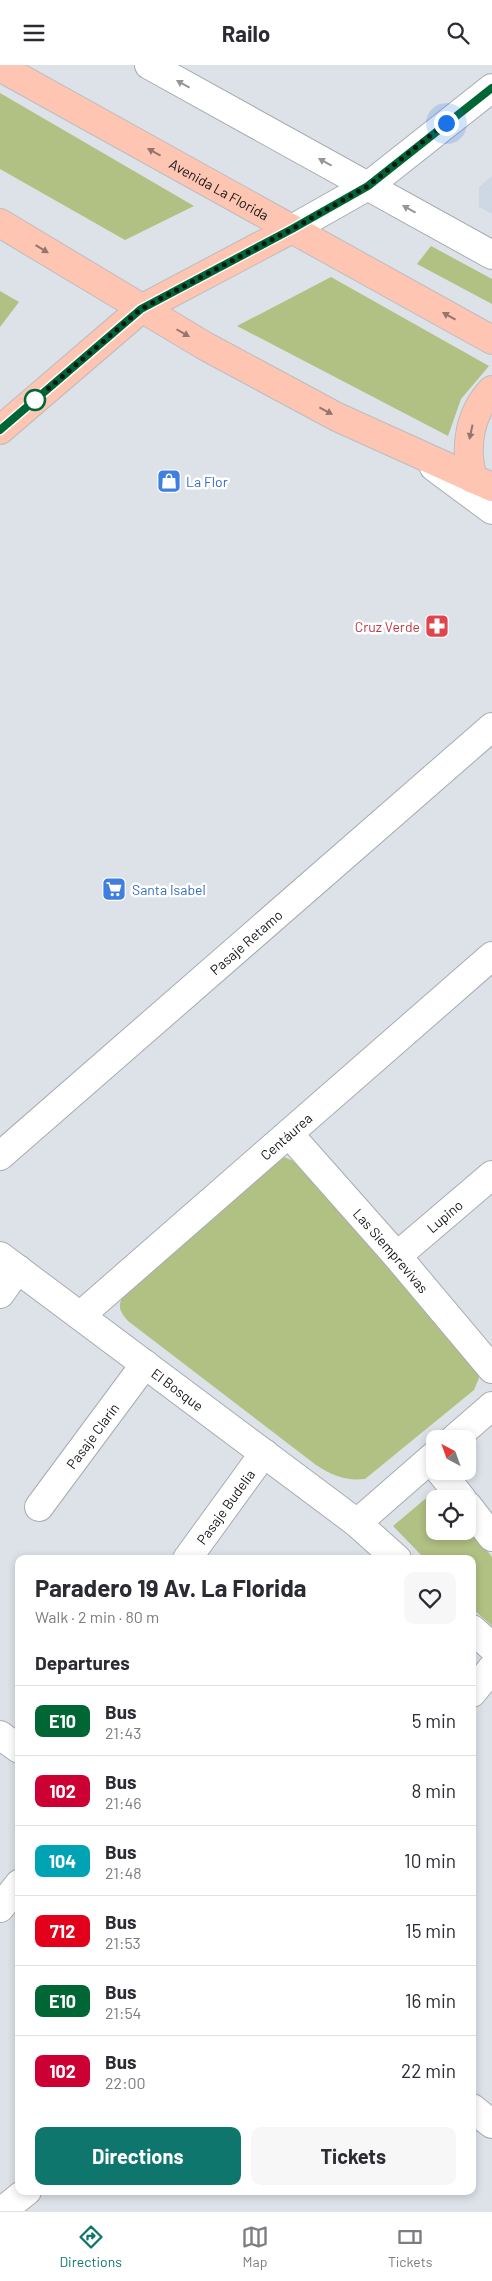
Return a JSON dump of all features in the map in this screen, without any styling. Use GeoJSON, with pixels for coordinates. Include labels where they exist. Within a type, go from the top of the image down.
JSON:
{"type":"FeatureCollection","features":[{"type":"Feature","properties":{"kind":"main road","name":"Avenida La Florida"},"geometry":{"type":"LineString","coordinates":[[0,67],[492,340]]}},
{"type":"Feature","properties":{"kind":"main road"},"geometry":{"type":"LineString","coordinates":[[0,223],[141,309],[337,417],[483,483]]}},
{"type":"Feature","properties":{"kind":"main road"},"geometry":{"type":"LineString","coordinates":[[0,430],[141,309],[292,229]]}},
{"type":"Feature","properties":{"kind":"main road"},"geometry":{"type":"LineString","coordinates":[[483,483],[469,461],[469,433],[475,416],[492,390]]}},
{"type":"Feature","properties":{"kind":"street"},"geometry":{"type":"LineString","coordinates":[[149,65],[492,255]]}},
{"type":"Feature","properties":{"kind":"street"},"geometry":{"type":"LineString","coordinates":[[292,229],[368,186],[492,88]]}},
{"type":"Feature","properties":{"kind":"street"},"geometry":{"type":"LineString","coordinates":[[414,453],[492,510]]}},
{"type":"Feature","properties":{"kind":"street","name":"Pasaje Retamo"},"geometry":{"type":"LineString","coordinates":[[0,1156],[492,727]]}},
{"type":"Feature","properties":{"kind":"street","name":"Centáurea"},"geometry":{"type":"LineString","coordinates":[[81,1315],[492,956]]}},
{"type":"Feature","properties":{"kind":"street","name":"Las Siemprevivas"},"geometry":{"type":"LineString","coordinates":[[289,1134],[397,1256],[492,1369]]}},
{"type":"Feature","properties":{"kind":"street","name":"Lupino"},"geometry":{"type":"LineString","coordinates":[[397,1256],[492,1175]]}},
{"type":"Feature","properties":{"kind":"street"},"geometry":{"type":"LineString","coordinates":[[0,1294],[9,1262]]}},
{"type":"Feature","properties":{"kind":"street","name":"El Bosque"},"geometry":{"type":"LineString","coordinates":[[9,1262],[357,1523],[384,1554]]}},
{"type":"Feature","properties":{"kind":"street","name":"Pasaje Clarín"},"geometry":{"type":"LineString","coordinates":[[39,1507],[145,1364]]}},
{"type":"Feature","properties":{"kind":"street"},"geometry":{"type":"LineString","coordinates":[[464,1430],[492,1406]]}},
{"type":"Feature","properties":{"kind":"street","name":"Pasaje Budelia"},"geometry":{"type":"LineString","coordinates":[[189,1555],[264,1453]]}},
{"type":"Feature","properties":{"kind":"street"},"geometry":{"type":"LineString","coordinates":[[357,1523],[426,1470]]}},
{"type":"Feature","properties":{"kind":"street"},"geometry":{"type":"LineString","coordinates":[[476,1516],[492,1537]]}},
{"type":"Feature","properties":{"kind":"street"},"geometry":{"type":"LineString","coordinates":[[476,1633],[492,1647]]}},
{"type":"Feature","properties":{"kind":"street"},"geometry":{"type":"LineString","coordinates":[[476,1688],[492,1668]]}},
{"type":"Feature","properties":{"kind":"street"},"geometry":{"type":"LineString","coordinates":[[0,1735],[15,1746]]}},
{"type":"Feature","properties":{"kind":"street"},"geometry":{"type":"LineString","coordinates":[[0,1908],[15,1889]]}},
{"type":"Feature","properties":{"kind":"street"},"geometry":{"type":"LineString","coordinates":[[476,2111],[492,2124]]}},
{"type":"Feature","properties":{"kind":"street"},"geometry":{"type":"LineString","coordinates":[[2,2211],[22,2195]]}},
{"type":"Feature","properties":{"kind":"shaded area"},"geometry":{"type":"Polygon","coordinates":[[[492,176],[492,214],[479,207],[479,187],[492,176]]]}},
{"type":"Feature","properties":{"kind":"green space"},"geometry":{"type":"Polygon","coordinates":[[[0,93],[194,206],[125,240],[0,169],[0,93]]]}},
{"type":"Feature","properties":{"kind":"green space"},"geometry":{"type":"Polygon","coordinates":[[[431,246],[492,279],[492,304],[417,264],[431,246]]]}},
{"type":"Feature","properties":{"kind":"green space"},"geometry":{"type":"Polygon","coordinates":[[[331,277],[489,366],[461,399],[448,436],[237,326],[331,277]]]}},
{"type":"Feature","properties":{"kind":"green space"},"geometry":{"type":"Polygon","coordinates":[[[0,291],[19,302],[0,327],[0,291]]]}},
{"type":"Feature","properties":{"kind":"green space"},"geometry":{"type":"Polygon","coordinates":[[[284,1157],[298,1163],[474,1361],[479,1378],[474,1390],[365,1479],[340,1477],[316,1465],[128,1321],[120,1310],[121,1299],[126,1291],[278,1158],[284,1157]]]}},
{"type":"Feature","properties":{"kind":"green space"},"geometry":{"type":"Polygon","coordinates":[[[426,1498],[426,1540],[476,1540],[476,1536],[492,1557],[492,1626],[476,1612],[476,1555],[421,1555],[393,1526],[426,1498]]]}},
{"type":"Feature","properties":{"kind":"bus line","name":"E10"},"geometry":{"type":"LineString","coordinates":[[0,430],[141,309],[292,229],[368,186],[492,88]]}},
{"type":"Feature","properties":{"kind":"place","name":"La Flor"},"geometry":{"type":"Point","coordinates":[169,481]}},
{"type":"Feature","properties":{"kind":"place","name":"Cruz Verde"},"geometry":{"type":"Point","coordinates":[437,626]}},
{"type":"Feature","properties":{"kind":"place","name":"Santa Isabel"},"geometry":{"type":"Point","coordinates":[114,889]}},
{"type":"Feature","properties":{"kind":"route"},"geometry":{"type":"LineString","coordinates":[[35,400],[141,309],[292,229],[368,186],[446,123]]}}]}
